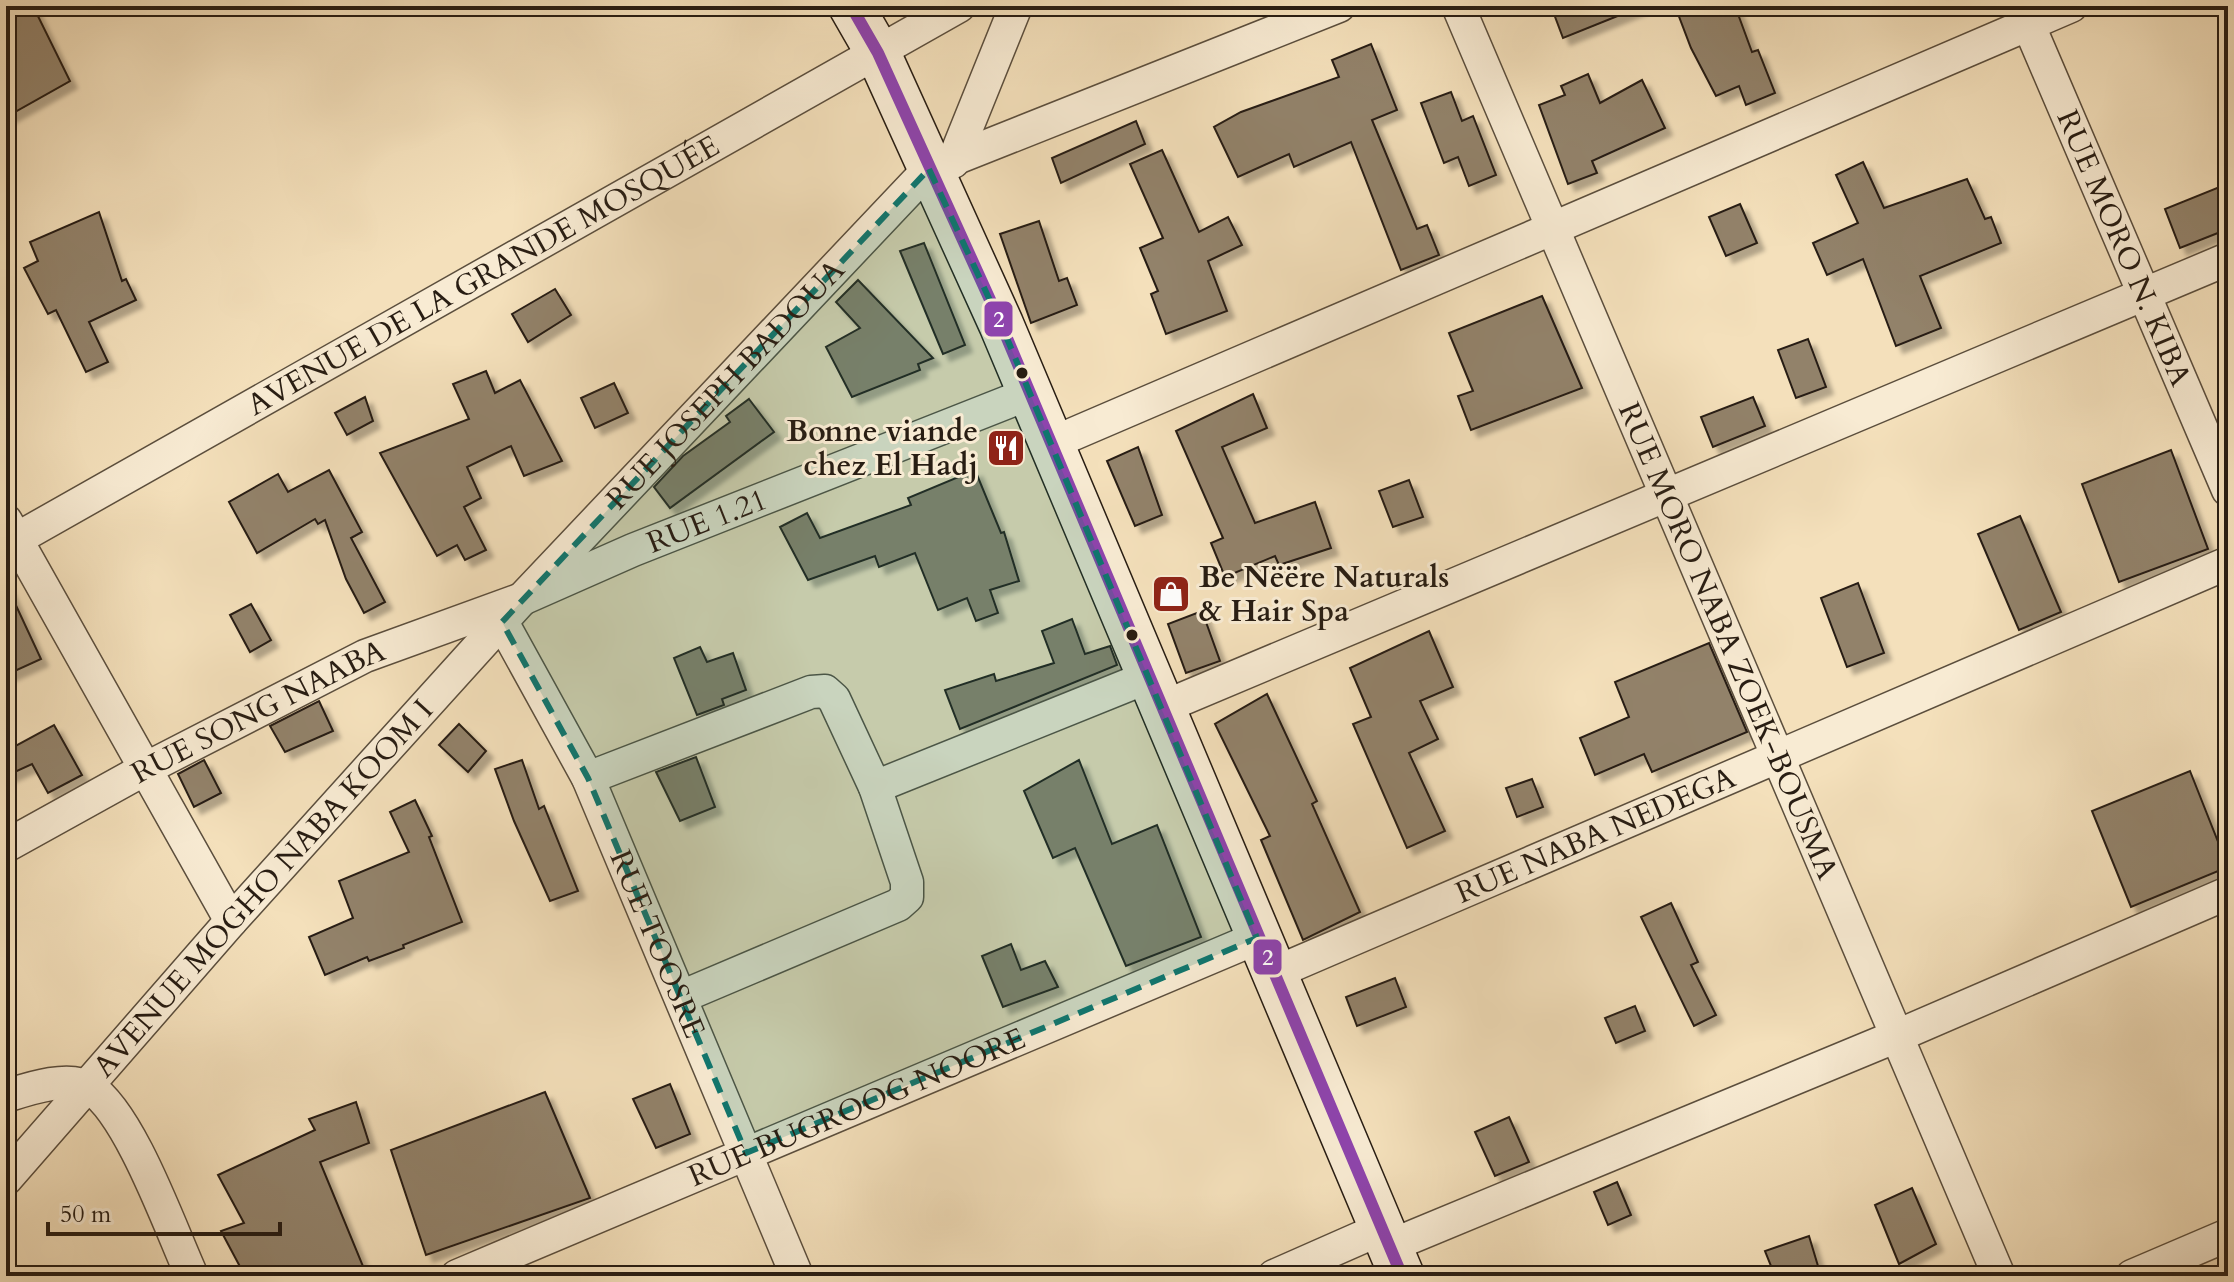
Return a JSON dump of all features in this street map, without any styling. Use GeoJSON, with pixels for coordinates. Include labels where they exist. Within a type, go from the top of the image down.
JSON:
{"type":"FeatureCollection","features":[{"type":"Feature","properties":{"kind":"main road"},"geometry":{"type":"LineString","coordinates":[[851,6],[941,166],[957,222],[1028,394],[1391,1250]]}},
{"type":"Feature","properties":{"kind":"street","name":"AVENUE DE LA GRANDE MOSQUÉE"},"geometry":{"type":"LineString","coordinates":[[10,535],[959,6]]}},
{"type":"Feature","properties":{"kind":"street"},"geometry":{"type":"LineString","coordinates":[[941,166],[1016,6]]}},
{"type":"Feature","properties":{"kind":"street"},"geometry":{"type":"LineString","coordinates":[[941,166],[1339,6]]}},
{"type":"Feature","properties":{"kind":"street","name":"RUE MORO NABA ZOEK-BOUSMA"},"geometry":{"type":"LineString","coordinates":[[1458,6],[1999,1276]]}},
{"type":"Feature","properties":{"kind":"street"},"geometry":{"type":"LineString","coordinates":[[1050,444],[1553,229],[2024,15],[2071,6]]}},
{"type":"Feature","properties":{"kind":"street","name":"RUE MORO N. KIBA"},"geometry":{"type":"LineString","coordinates":[[2024,15],[2228,490]]}},
{"type":"Feature","properties":{"kind":"street","name":"RUE JOSEPH BADOUA"},"geometry":{"type":"LineString","coordinates":[[512,611],[941,166]]}},
{"type":"Feature","properties":{"kind":"street"},"geometry":{"type":"LineString","coordinates":[[875,787],[1154,692],[1666,495],[2228,259]]}},
{"type":"Feature","properties":{"kind":"street","name":"RUE 1.21"},"geometry":{"type":"LineString","coordinates":[[512,611],[633,550],[1028,394]]}},
{"type":"Feature","properties":{"kind":"street"},"geometry":{"type":"LineString","coordinates":[[10,535],[231,921]]}},
{"type":"Feature","properties":{"kind":"street","name":"RUE NABA NEDEGA"},"geometry":{"type":"LineString","coordinates":[[1264,956],[1778,756],[2228,563]]}},
{"type":"Feature","properties":{"kind":"street","name":"RUE SONG NAABA"},"geometry":{"type":"LineString","coordinates":[[6,846],[145,769],[365,656],[512,611]]}},
{"type":"Feature","properties":{"kind":"street","name":"RUE TOOSRE"},"geometry":{"type":"LineString","coordinates":[[512,611],[588,778],[797,1276]]}},
{"type":"Feature","properties":{"kind":"street","name":"AVENUE MOGHO NABA KOOM I"},"geometry":{"type":"LineString","coordinates":[[6,1179],[231,921],[512,611]]}},
{"type":"Feature","properties":{"kind":"street"},"geometry":{"type":"LineString","coordinates":[[588,778],[811,692],[825,691],[834,699],[875,787],[907,882],[907,897],[898,905],[681,997]]}},
{"type":"Feature","properties":{"kind":"street"},"geometry":{"type":"LineString","coordinates":[[1274,1276],[1391,1250],[2228,893]]}},
{"type":"Feature","properties":{"kind":"street","name":"RUE BUGROOG NOORE"},"geometry":{"type":"LineString","coordinates":[[457,1276],[746,1153],[1264,956]]}},
{"type":"Feature","properties":{"kind":"street"},"geometry":{"type":"LineString","coordinates":[[6,1096],[44,1083],[88,1087],[118,1115],[192,1276]]}},
{"type":"Feature","properties":{"kind":"street"},"geometry":{"type":"LineString","coordinates":[[2132,1276],[2228,1235]]}},
{"type":"Feature","properties":{"kind":"highlighted area"},"geometry":{"type":"Polygon","coordinates":[[[929,169],[1001,324],[1257,938],[746,1153],[588,778],[502,622],[929,169]]]}},
{"type":"Feature","properties":{"kind":"building"},"geometry":{"type":"Polygon","coordinates":[[[33,6],[70,81],[6,117],[6,12],[33,6]]]}},
{"type":"Feature","properties":{"kind":"building"},"geometry":{"type":"Polygon","coordinates":[[[1551,6],[1640,6],[1640,7],[1563,38],[1551,6]]]}},
{"type":"Feature","properties":{"kind":"building"},"geometry":{"type":"Polygon","coordinates":[[[1675,6],[1735,6],[1752,52],[1758,50],[1775,93],[1746,105],[1739,86],[1716,96],[1691,48],[1675,6]]]}},
{"type":"Feature","properties":{"kind":"building"},"geometry":{"type":"Polygon","coordinates":[[[1371,44],[1397,110],[1372,120],[1417,229],[1427,225],[1439,255],[1401,270],[1351,142],[1294,167],[1289,154],[1238,177],[1214,127],[1241,112],[1339,77],[1332,60],[1371,44]]]}},
{"type":"Feature","properties":{"kind":"building"},"geometry":{"type":"Polygon","coordinates":[[[1588,74],[1600,103],[1642,80],[1665,128],[1592,161],[1597,173],[1568,184],[1539,105],[1565,95],[1561,86],[1588,74]]]}},
{"type":"Feature","properties":{"kind":"building"},"geometry":{"type":"Polygon","coordinates":[[[1451,92],[1462,121],[1473,116],[1496,175],[1469,186],[1458,157],[1444,163],[1421,103],[1451,92]]]}},
{"type":"Feature","properties":{"kind":"building"},"geometry":{"type":"Polygon","coordinates":[[[1136,121],[1145,144],[1061,183],[1052,158],[1136,121]]]}},
{"type":"Feature","properties":{"kind":"building"},"geometry":{"type":"Polygon","coordinates":[[[1162,150],[1199,232],[1228,217],[1242,245],[1208,261],[1227,311],[1166,334],[1151,294],[1158,291],[1140,248],[1163,238],[1130,164],[1162,150]]]}},
{"type":"Feature","properties":{"kind":"building"},"geometry":{"type":"Polygon","coordinates":[[[1863,162],[1884,208],[1967,179],[1985,219],[1991,217],[2001,243],[1920,276],[1941,328],[1896,346],[1863,259],[1827,275],[1813,243],[1858,223],[1836,175],[1863,162]]]}},
{"type":"Feature","properties":{"kind":"building"},"geometry":{"type":"Polygon","coordinates":[[[2222,186],[2228,202],[2228,229],[2180,248],[2165,209],[2222,186]]]}},
{"type":"Feature","properties":{"kind":"building"},"geometry":{"type":"Polygon","coordinates":[[[1740,204],[1757,243],[1726,256],[1709,217],[1740,204]]]}},
{"type":"Feature","properties":{"kind":"building"},"geometry":{"type":"Polygon","coordinates":[[[99,212],[122,281],[126,279],[136,300],[89,322],[108,362],[86,372],[56,310],[48,314],[24,268],[38,261],[30,242],[99,212]]]}},
{"type":"Feature","properties":{"kind":"building"},"geometry":{"type":"Polygon","coordinates":[[[1039,221],[1059,281],[1067,278],[1077,305],[1031,323],[1000,234],[1039,221]]]}},
{"type":"Feature","properties":{"kind":"building"},"geometry":{"type":"Polygon","coordinates":[[[924,243],[965,345],[943,354],[900,251],[924,243]]]}},
{"type":"Feature","properties":{"kind":"building"},"geometry":{"type":"Polygon","coordinates":[[[858,280],[933,358],[918,364],[920,370],[852,397],[826,347],[860,328],[836,302],[858,280]]]}},
{"type":"Feature","properties":{"kind":"building"},"geometry":{"type":"Polygon","coordinates":[[[555,289],[571,315],[528,342],[512,314],[555,289]]]}},
{"type":"Feature","properties":{"kind":"building"},"geometry":{"type":"Polygon","coordinates":[[[1542,296],[1582,388],[1471,430],[1458,396],[1473,391],[1449,333],[1542,296]]]}},
{"type":"Feature","properties":{"kind":"building"},"geometry":{"type":"Polygon","coordinates":[[[1808,339],[1826,387],[1796,398],[1778,350],[1808,339]]]}},
{"type":"Feature","properties":{"kind":"building"},"geometry":{"type":"Polygon","coordinates":[[[486,371],[495,393],[520,380],[562,461],[524,476],[511,446],[467,467],[481,498],[464,507],[486,550],[465,560],[457,545],[437,556],[380,453],[469,419],[453,384],[486,371]]]}},
{"type":"Feature","properties":{"kind":"building"},"geometry":{"type":"Polygon","coordinates":[[[614,383],[628,413],[595,428],[581,398],[614,383]]]}},
{"type":"Feature","properties":{"kind":"building"},"geometry":{"type":"Polygon","coordinates":[[[1253,394],[1267,428],[1222,447],[1255,523],[1315,502],[1331,548],[1279,565],[1275,556],[1225,577],[1211,543],[1223,538],[1176,431],[1253,394]]]}},
{"type":"Feature","properties":{"kind":"building"},"geometry":{"type":"Polygon","coordinates":[[[365,397],[373,421],[347,435],[335,413],[365,397]]]}},
{"type":"Feature","properties":{"kind":"building"},"geometry":{"type":"Polygon","coordinates":[[[1753,397],[1765,426],[1713,447],[1701,417],[1753,397]]]}},
{"type":"Feature","properties":{"kind":"building"},"geometry":{"type":"Polygon","coordinates":[[[749,399],[774,432],[670,508],[654,487],[683,456],[730,422],[726,416],[749,399]]]}},
{"type":"Feature","properties":{"kind":"building"},"geometry":{"type":"Polygon","coordinates":[[[1138,447],[1162,515],[1135,526],[1107,461],[1138,447]]]}},
{"type":"Feature","properties":{"kind":"building"},"geometry":{"type":"Polygon","coordinates":[[[2171,450],[2208,549],[2119,582],[2082,484],[2171,450]]]}},
{"type":"Feature","properties":{"kind":"building"},"geometry":{"type":"Polygon","coordinates":[[[329,470],[362,532],[351,538],[385,602],[364,613],[346,579],[325,520],[318,524],[315,519],[257,553],[229,502],[278,474],[288,492],[329,470]]]}},
{"type":"Feature","properties":{"kind":"building"},"geometry":{"type":"Polygon","coordinates":[[[975,470],[1001,533],[1004,532],[1019,581],[990,590],[998,613],[976,621],[967,598],[938,610],[915,553],[879,567],[875,556],[808,580],[780,527],[807,513],[820,538],[911,505],[908,498],[975,470]]]}},
{"type":"Feature","properties":{"kind":"building"},"geometry":{"type":"Polygon","coordinates":[[[1409,480],[1423,517],[1393,527],[1379,491],[1409,480]]]}},
{"type":"Feature","properties":{"kind":"building"},"geometry":{"type":"Polygon","coordinates":[[[2020,516],[2061,612],[2019,630],[1978,534],[2020,516]]]}},
{"type":"Feature","properties":{"kind":"building"},"geometry":{"type":"Polygon","coordinates":[[[1858,583],[1884,653],[1847,667],[1821,598],[1858,583]]]}},
{"type":"Feature","properties":{"kind":"building"},"geometry":{"type":"Polygon","coordinates":[[[6,584],[41,659],[6,675],[6,584]]]}},
{"type":"Feature","properties":{"kind":"building"},"geometry":{"type":"Polygon","coordinates":[[[251,604],[271,640],[250,652],[230,615],[251,604]]]}},
{"type":"Feature","properties":{"kind":"building"},"geometry":{"type":"Polygon","coordinates":[[[1202,611],[1220,661],[1186,673],[1168,624],[1202,611]]]}},
{"type":"Feature","properties":{"kind":"building"},"geometry":{"type":"Polygon","coordinates":[[[1072,619],[1085,654],[1110,646],[1117,665],[960,729],[945,690],[994,674],[996,681],[1054,663],[1042,631],[1072,619]]]}},
{"type":"Feature","properties":{"kind":"building"},"geometry":{"type":"Polygon","coordinates":[[[1429,631],[1453,687],[1420,701],[1438,739],[1409,753],[1445,831],[1407,848],[1353,724],[1371,717],[1350,668],[1429,631]]]}},
{"type":"Feature","properties":{"kind":"building"},"geometry":{"type":"Polygon","coordinates":[[[1709,643],[1747,732],[1652,772],[1644,754],[1595,775],[1580,738],[1629,717],[1615,682],[1709,643]]]}},
{"type":"Feature","properties":{"kind":"building"},"geometry":{"type":"Polygon","coordinates":[[[700,647],[707,662],[733,653],[746,690],[722,699],[724,705],[697,715],[674,658],[700,647]]]}},
{"type":"Feature","properties":{"kind":"building"},"geometry":{"type":"Polygon","coordinates":[[[1267,694],[1317,801],[1312,804],[1360,912],[1303,940],[1261,840],[1270,836],[1215,724],[1267,694]]]}},
{"type":"Feature","properties":{"kind":"building"},"geometry":{"type":"Polygon","coordinates":[[[319,701],[333,731],[285,752],[270,726],[319,701]]]}},
{"type":"Feature","properties":{"kind":"building"},"geometry":{"type":"Polygon","coordinates":[[[459,724],[486,751],[468,772],[439,745],[459,724]]]}},
{"type":"Feature","properties":{"kind":"building"},"geometry":{"type":"Polygon","coordinates":[[[54,725],[82,775],[48,793],[32,764],[6,776],[6,751],[54,725]]]}},
{"type":"Feature","properties":{"kind":"building"},"geometry":{"type":"Polygon","coordinates":[[[696,757],[715,807],[680,821],[656,772],[696,757]]]}},
{"type":"Feature","properties":{"kind":"building"},"geometry":{"type":"Polygon","coordinates":[[[204,760],[221,793],[194,807],[178,774],[204,760]]]}},
{"type":"Feature","properties":{"kind":"building"},"geometry":{"type":"Polygon","coordinates":[[[522,760],[539,809],[544,806],[578,891],[550,901],[514,821],[495,769],[522,760]]]}},
{"type":"Feature","properties":{"kind":"building"},"geometry":{"type":"Polygon","coordinates":[[[1079,760],[1112,844],[1157,825],[1201,937],[1126,966],[1075,848],[1053,858],[1024,791],[1079,760]]]}},
{"type":"Feature","properties":{"kind":"building"},"geometry":{"type":"Polygon","coordinates":[[[2190,771],[2228,867],[2131,907],[2092,811],[2190,771]]]}},
{"type":"Feature","properties":{"kind":"building"},"geometry":{"type":"Polygon","coordinates":[[[1532,779],[1543,807],[1517,817],[1506,788],[1532,779]]]}},
{"type":"Feature","properties":{"kind":"building"},"geometry":{"type":"Polygon","coordinates":[[[415,800],[432,836],[429,837],[462,922],[403,945],[404,948],[369,961],[367,957],[325,975],[309,937],[353,918],[339,881],[409,852],[390,812],[415,800]]]}},
{"type":"Feature","properties":{"kind":"building"},"geometry":{"type":"Polygon","coordinates":[[[1671,903],[1698,962],[1691,965],[1716,1015],[1694,1026],[1641,917],[1671,903]]]}},
{"type":"Feature","properties":{"kind":"building"},"geometry":{"type":"Polygon","coordinates":[[[1011,944],[1021,970],[1045,961],[1058,987],[1003,1007],[982,956],[1011,944]]]}},
{"type":"Feature","properties":{"kind":"building"},"geometry":{"type":"Polygon","coordinates":[[[1395,978],[1406,1007],[1357,1026],[1346,997],[1395,978]]]}},
{"type":"Feature","properties":{"kind":"building"},"geometry":{"type":"Polygon","coordinates":[[[1635,1006],[1645,1031],[1616,1043],[1605,1018],[1635,1006]]]}},
{"type":"Feature","properties":{"kind":"building"},"geometry":{"type":"Polygon","coordinates":[[[670,1084],[690,1134],[656,1148],[633,1099],[670,1084]]]}},
{"type":"Feature","properties":{"kind":"building"},"geometry":{"type":"Polygon","coordinates":[[[545,1092],[590,1198],[426,1255],[391,1150],[545,1092]]]}},
{"type":"Feature","properties":{"kind":"building"},"geometry":{"type":"Polygon","coordinates":[[[356,1102],[369,1143],[320,1162],[367,1276],[245,1276],[221,1231],[244,1223],[218,1175],[315,1130],[309,1119],[356,1102]]]}},
{"type":"Feature","properties":{"kind":"building"},"geometry":{"type":"Polygon","coordinates":[[[1509,1117],[1529,1162],[1495,1176],[1475,1132],[1509,1117]]]}},
{"type":"Feature","properties":{"kind":"building"},"geometry":{"type":"Polygon","coordinates":[[[1617,1182],[1631,1215],[1608,1225],[1594,1192],[1617,1182]]]}},
{"type":"Feature","properties":{"kind":"building"},"geometry":{"type":"Polygon","coordinates":[[[1912,1188],[1936,1244],[1899,1264],[1875,1205],[1912,1188]]]}},
{"type":"Feature","properties":{"kind":"building"},"geometry":{"type":"Polygon","coordinates":[[[1809,1236],[1821,1276],[1775,1276],[1765,1251],[1809,1236]]]}},
{"type":"Feature","properties":{"kind":"transit line","name":"2"},"geometry":{"type":"LineString","coordinates":[[851,6],[878,53],[1001,324],[1402,1276]]}},
{"type":"Feature","properties":{"kind":"place","name":"Bonne viande chez El Hadj"},"geometry":{"type":"Point","coordinates":[1006,448]}},
{"type":"Feature","properties":{"kind":"place","name":"Be Nëëre Naturals & Hair Spa"},"geometry":{"type":"Point","coordinates":[1171,594]}}]}
